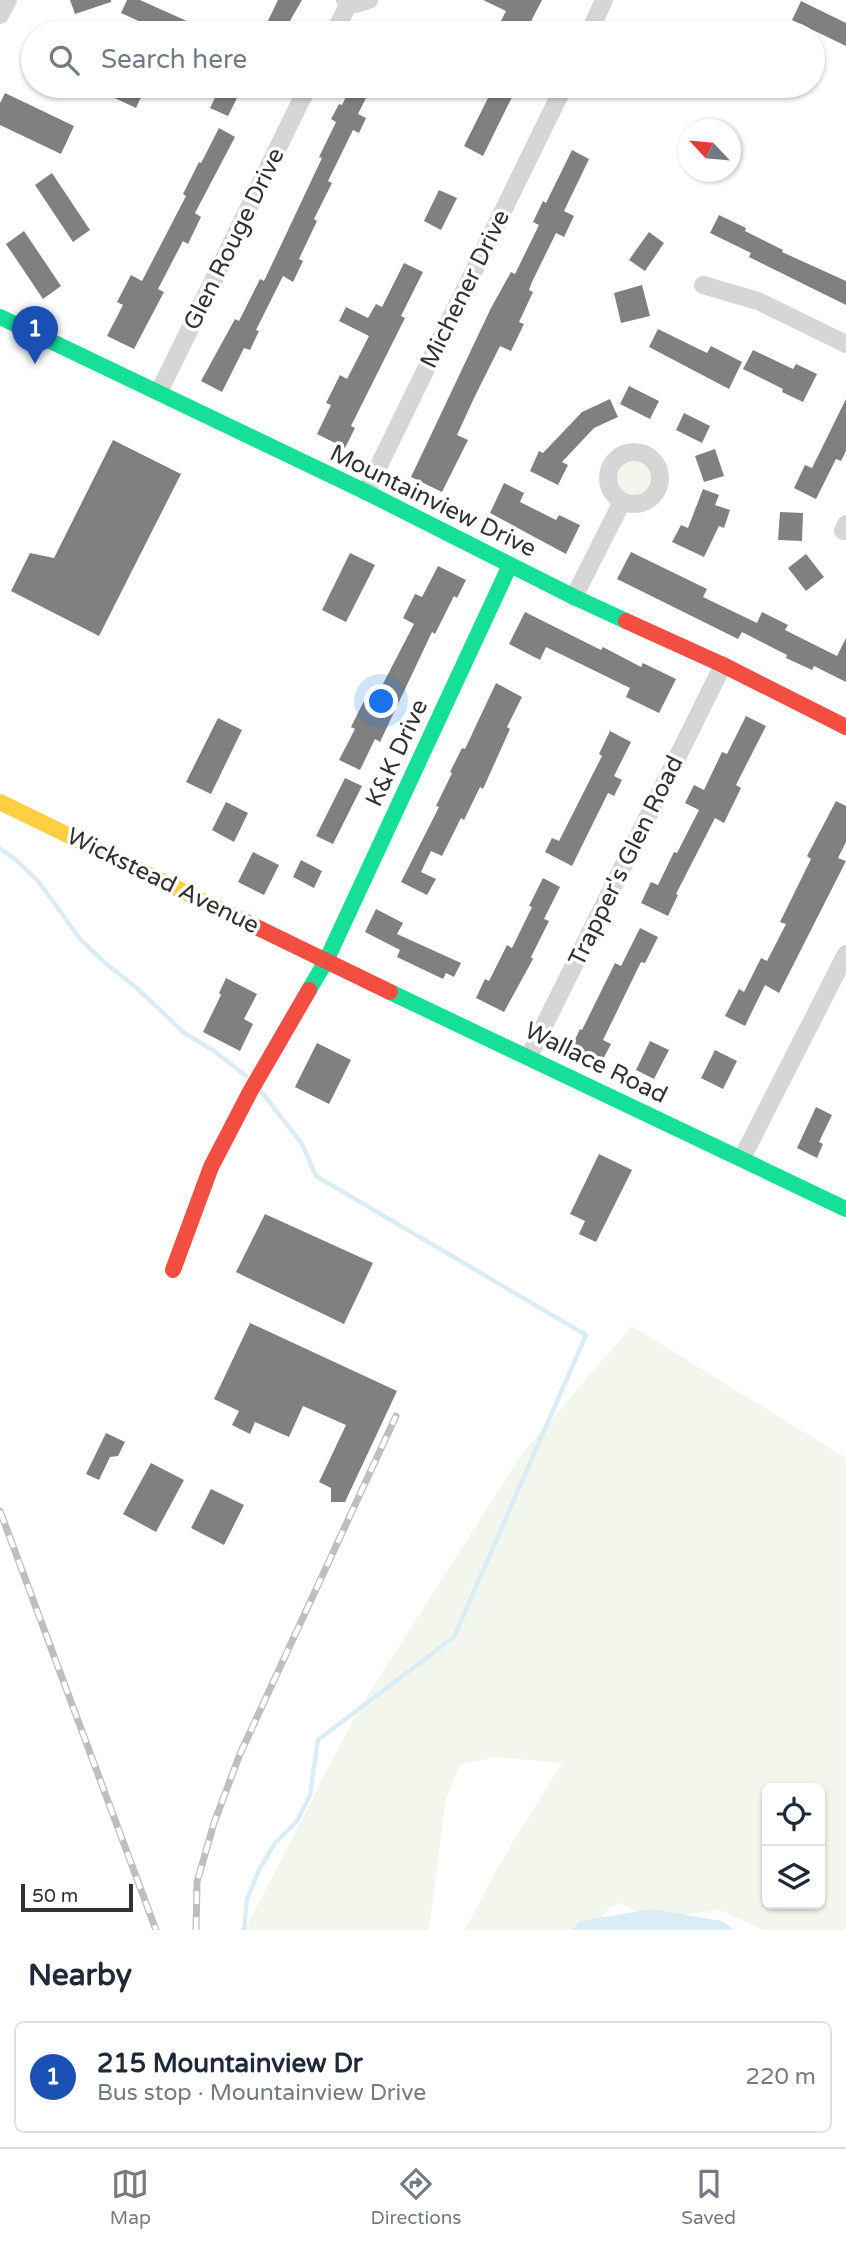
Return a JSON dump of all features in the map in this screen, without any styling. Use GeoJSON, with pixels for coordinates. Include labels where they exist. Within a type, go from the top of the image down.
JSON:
{"type":"FeatureCollection","features":[{"type":"Feature","properties":{"kind":"street"},"geometry":{"type":"LineString","coordinates":[[0,15],[8,0]]}},
{"type":"Feature","properties":{"kind":"street"},"geometry":{"type":"LineString","coordinates":[[339,21],[347,1],[356,4],[369,0]]}},
{"type":"Feature","properties":{"kind":"street"},"geometry":{"type":"LineString","coordinates":[[594,21],[604,0]]}},
{"type":"Feature","properties":{"kind":"street","name":"Glen Rouge Drive"},"geometry":{"type":"LineString","coordinates":[[159,392],[302,98]]}},
{"type":"Feature","properties":{"kind":"street","name":"Michener Drive"},"geometry":{"type":"LineString","coordinates":[[366,492],[558,98]]}},
{"type":"Feature","properties":{"kind":"street"},"geometry":{"type":"LineString","coordinates":[[704,285],[758,301],[846,344]]}},
{"type":"Feature","properties":{"kind":"street","name":"Mountainview Drive"},"geometry":{"type":"LineString","coordinates":[[0,317],[366,492],[574,597],[723,665],[846,727]]}},
{"type":"Feature","properties":{"kind":"street"},"geometry":{"type":"LineString","coordinates":[[574,597],[622,502]]}},
{"type":"Feature","properties":{"kind":"street","name":"K&K Drive"},"geometry":{"type":"LineString","coordinates":[[173,1270],[211,1167],[251,1090],[326,961],[510,565]]}},
{"type":"Feature","properties":{"kind":"street","name":"Trapper's Glen Road"},"geometry":{"type":"LineString","coordinates":[[529,1056],[723,665]]}},
{"type":"Feature","properties":{"kind":"street","name":"Wickstead Avenue"},"geometry":{"type":"LineString","coordinates":[[0,802],[326,961]]}},
{"type":"Feature","properties":{"kind":"street"},"geometry":{"type":"LineString","coordinates":[[742,1158],[846,954]]}},
{"type":"Feature","properties":{"kind":"street","name":"Wallace Road"},"geometry":{"type":"LineString","coordinates":[[326,961],[846,1209]]}},
{"type":"Feature","properties":{"kind":"shaded area"},"geometry":{"type":"Polygon","coordinates":[[[633,460],[645,466],[651,478],[645,490],[633,496],[621,490],[615,478],[621,466],[633,460]]]}},
{"type":"Feature","properties":{"kind":"shaded area"},"geometry":{"type":"Polygon","coordinates":[[[632,1326],[846,1458],[846,1930],[764,1930],[719,1910],[651,1919],[621,1903],[608,1909],[594,1930],[465,1930],[503,1858],[562,1763],[496,1757],[460,1765],[446,1799],[429,1930],[245,1930],[357,1712],[521,1455],[632,1326]]]}},
{"type":"Feature","properties":{"kind":"shaded area"},"geometry":{"type":"Polygon","coordinates":[[[652,1909],[722,1921],[734,1930],[572,1930],[580,1921],[652,1909]]]}},
{"type":"Feature","properties":{"kind":"building"},"geometry":{"type":"Polygon","coordinates":[[[70,0],[111,0],[111,2],[75,14],[70,0]]]}},
{"type":"Feature","properties":{"kind":"building"},"geometry":{"type":"Polygon","coordinates":[[[127,0],[140,0],[187,21],[139,21],[121,13],[127,0]]]}},
{"type":"Feature","properties":{"kind":"building"},"geometry":{"type":"Polygon","coordinates":[[[278,0],[302,0],[290,21],[268,21],[278,0]]]}},
{"type":"Feature","properties":{"kind":"building"},"geometry":{"type":"Polygon","coordinates":[[[483,0],[542,0],[531,21],[501,21],[506,11],[483,0]]]}},
{"type":"Feature","properties":{"kind":"building"},"geometry":{"type":"Polygon","coordinates":[[[801,1],[846,23],[846,46],[825,36],[825,21],[792,20],[801,1]]]}},
{"type":"Feature","properties":{"kind":"building"},"geometry":{"type":"Polygon","coordinates":[[[5,93],[74,126],[61,154],[0,125],[0,103],[5,93]]]}},
{"type":"Feature","properties":{"kind":"building"},"geometry":{"type":"Polygon","coordinates":[[[115,98],[141,98],[136,108],[115,98]]]}},
{"type":"Feature","properties":{"kind":"building"},"geometry":{"type":"Polygon","coordinates":[[[215,98],[237,98],[228,116],[210,108],[215,98]]]}},
{"type":"Feature","properties":{"kind":"building"},"geometry":{"type":"Polygon","coordinates":[[[345,98],[366,98],[358,114],[366,118],[359,133],[353,130],[328,181],[332,183],[314,219],[317,221],[299,259],[303,261],[293,282],[283,276],[256,330],[259,331],[250,350],[244,348],[222,392],[201,381],[235,319],[239,321],[260,279],[264,281],[322,158],[319,157],[336,122],[331,119],[339,104],[342,105],[345,98]]]}},
{"type":"Feature","properties":{"kind":"building"},"geometry":{"type":"Polygon","coordinates":[[[488,98],[512,98],[483,156],[464,146],[488,98]]]}},
{"type":"Feature","properties":{"kind":"building"},"geometry":{"type":"Polygon","coordinates":[[[219,128],[235,137],[195,213],[201,217],[188,244],[183,241],[158,289],[164,292],[134,349],[107,336],[123,305],[117,302],[131,275],[142,281],[186,196],[183,194],[199,162],[201,163],[219,128]]]}},
{"type":"Feature","properties":{"kind":"building"},"geometry":{"type":"Polygon","coordinates":[[[572,150],[589,159],[564,211],[574,216],[564,237],[556,233],[532,282],[529,290],[533,292],[519,322],[524,324],[511,351],[500,346],[475,396],[457,435],[468,440],[442,492],[411,477],[491,308],[511,272],[515,274],[539,225],[533,222],[543,201],[546,203],[572,150]]]}},
{"type":"Feature","properties":{"kind":"building"},"geometry":{"type":"Polygon","coordinates":[[[52,173],[90,230],[73,242],[35,185],[52,173]]]}},
{"type":"Feature","properties":{"kind":"building"},"geometry":{"type":"Polygon","coordinates":[[[439,190],[457,198],[441,230],[424,221],[439,190]]]}},
{"type":"Feature","properties":{"kind":"building"},"geometry":{"type":"Polygon","coordinates":[[[719,215],[746,228],[745,231],[783,250],[782,252],[846,281],[846,305],[749,257],[751,253],[710,233],[719,215]]]}},
{"type":"Feature","properties":{"kind":"building"},"geometry":{"type":"Polygon","coordinates":[[[24,231],[61,286],[43,299],[6,244],[24,231]]]}},
{"type":"Feature","properties":{"kind":"building"},"geometry":{"type":"Polygon","coordinates":[[[649,232],[664,243],[645,271],[629,260],[649,232]]]}},
{"type":"Feature","properties":{"kind":"building"},"geometry":{"type":"Polygon","coordinates":[[[404,263],[423,272],[401,316],[405,318],[351,426],[355,428],[345,448],[317,434],[331,405],[326,403],[340,375],[347,379],[369,336],[339,321],[346,307],[368,318],[376,304],[382,307],[404,263]]]}},
{"type":"Feature","properties":{"kind":"building"},"geometry":{"type":"Polygon","coordinates":[[[642,285],[650,316],[621,323],[614,293],[642,285]]]}},
{"type":"Feature","properties":{"kind":"building"},"geometry":{"type":"Polygon","coordinates":[[[658,329],[707,353],[711,346],[742,362],[729,389],[649,347],[658,329]]]}},
{"type":"Feature","properties":{"kind":"building"},"geometry":{"type":"Polygon","coordinates":[[[753,350],[793,369],[796,364],[817,374],[803,402],[743,369],[753,350]]]}},
{"type":"Feature","properties":{"kind":"building"},"geometry":{"type":"Polygon","coordinates":[[[629,386],[659,401],[650,419],[620,404],[629,386]]]}},
{"type":"Feature","properties":{"kind":"building"},"geometry":{"type":"Polygon","coordinates":[[[610,399],[618,417],[594,428],[562,462],[568,465],[558,485],[530,471],[539,451],[543,453],[582,412],[610,399]]]}},
{"type":"Feature","properties":{"kind":"building"},"geometry":{"type":"Polygon","coordinates":[[[846,399],[846,451],[841,461],[836,459],[816,499],[794,488],[805,465],[812,468],[846,399]]]}},
{"type":"Feature","properties":{"kind":"building"},"geometry":{"type":"Polygon","coordinates":[[[684,413],[710,426],[702,443],[676,430],[684,413]]]}},
{"type":"Feature","properties":{"kind":"building"},"geometry":{"type":"Polygon","coordinates":[[[113,440],[181,474],[99,636],[11,591],[30,553],[54,558],[113,440]]]}},
{"type":"Feature","properties":{"kind":"building"},"geometry":{"type":"Polygon","coordinates":[[[715,449],[724,476],[704,482],[695,456],[715,449]]]}},
{"type":"Feature","properties":{"kind":"building"},"geometry":{"type":"Polygon","coordinates":[[[504,483],[524,493],[520,502],[556,520],[559,515],[580,525],[566,554],[490,513],[504,483]]]}},
{"type":"Feature","properties":{"kind":"building"},"geometry":{"type":"Polygon","coordinates":[[[703,489],[719,495],[715,505],[730,510],[724,528],[719,526],[704,557],[672,542],[681,525],[688,528],[703,489]]]}},
{"type":"Feature","properties":{"kind":"building"},"geometry":{"type":"Polygon","coordinates":[[[780,512],[803,513],[802,541],[778,540],[780,512]]]}},
{"type":"Feature","properties":{"kind":"building"},"geometry":{"type":"Polygon","coordinates":[[[631,552],[707,589],[703,597],[757,623],[762,612],[788,625],[785,630],[837,656],[846,638],[846,682],[814,666],[812,670],[786,658],[787,655],[742,632],[738,639],[617,579],[631,552]]]}},
{"type":"Feature","properties":{"kind":"building"},"geometry":{"type":"Polygon","coordinates":[[[350,553],[375,565],[346,622],[322,610],[350,553]]]}},
{"type":"Feature","properties":{"kind":"building"},"geometry":{"type":"Polygon","coordinates":[[[806,554],[824,577],[806,591],[788,568],[806,554]]]}},
{"type":"Feature","properties":{"kind":"building"},"geometry":{"type":"Polygon","coordinates":[[[438,566],[466,580],[457,598],[454,596],[435,634],[432,632],[380,742],[375,739],[360,770],[339,760],[355,729],[351,727],[364,701],[372,705],[414,624],[403,618],[415,594],[422,597],[438,566]]]}},
{"type":"Feature","properties":{"kind":"building"},"geometry":{"type":"Polygon","coordinates":[[[525,612],[601,650],[603,647],[641,667],[643,663],[676,679],[659,713],[626,697],[630,688],[546,647],[540,660],[509,644],[525,612]]]}},
{"type":"Feature","properties":{"kind":"building"},"geometry":{"type":"Polygon","coordinates":[[[496,683],[522,697],[507,727],[510,729],[483,789],[480,787],[464,820],[461,818],[442,856],[431,851],[421,872],[436,879],[427,895],[401,882],[439,807],[436,806],[452,773],[450,772],[462,748],[465,749],[496,683]]]}},
{"type":"Feature","properties":{"kind":"building"},"geometry":{"type":"Polygon","coordinates":[[[746,716],[766,726],[736,785],[741,788],[724,823],[715,818],[676,894],[678,895],[668,916],[641,903],[651,882],[658,885],[699,810],[685,803],[694,785],[704,790],[722,752],[727,754],[746,716]]]}},
{"type":"Feature","properties":{"kind":"building"},"geometry":{"type":"Polygon","coordinates":[[[218,718],[242,730],[211,794],[186,782],[218,718]]]}},
{"type":"Feature","properties":{"kind":"building"},"geometry":{"type":"Polygon","coordinates":[[[610,731],[631,742],[614,776],[622,780],[614,796],[608,793],[572,866],[545,852],[552,838],[559,841],[602,756],[599,754],[610,731]]]}},
{"type":"Feature","properties":{"kind":"building"},"geometry":{"type":"Polygon","coordinates":[[[345,778],[362,786],[333,844],[316,836],[345,778]]]}},
{"type":"Feature","properties":{"kind":"building"},"geometry":{"type":"Polygon","coordinates":[[[836,801],[846,806],[846,842],[838,858],[846,861],[779,993],[765,985],[745,1026],[725,1016],[739,989],[744,992],[761,958],[767,961],[786,924],[780,922],[811,859],[807,856],[836,801]]]}},
{"type":"Feature","properties":{"kind":"building"},"geometry":{"type":"Polygon","coordinates":[[[226,802],[248,813],[234,842],[212,830],[226,802]]]}},
{"type":"Feature","properties":{"kind":"building"},"geometry":{"type":"Polygon","coordinates":[[[253,852],[279,865],[264,895],[238,882],[253,852]]]}},
{"type":"Feature","properties":{"kind":"building"},"geometry":{"type":"Polygon","coordinates":[[[301,860],[322,871],[314,888],[293,877],[301,860]]]}},
{"type":"Feature","properties":{"kind":"building"},"geometry":{"type":"Polygon","coordinates":[[[543,878],[560,887],[544,919],[549,921],[531,957],[533,959],[504,1012],[476,998],[485,979],[489,981],[507,945],[512,948],[543,878]]]}},
{"type":"Feature","properties":{"kind":"building"},"geometry":{"type":"Polygon","coordinates":[[[376,909],[403,923],[397,934],[461,963],[454,977],[446,973],[443,979],[397,957],[400,950],[365,932],[376,909]]]}},
{"type":"Feature","properties":{"kind":"building"},"geometry":{"type":"Polygon","coordinates":[[[640,928],[658,937],[645,963],[641,962],[603,1040],[611,1044],[601,1063],[571,1048],[615,963],[621,966],[640,928]]]}},
{"type":"Feature","properties":{"kind":"building"},"geometry":{"type":"Polygon","coordinates":[[[226,978],[257,994],[244,1019],[253,1024],[240,1051],[203,1032],[226,978]]]}},
{"type":"Feature","properties":{"kind":"building"},"geometry":{"type":"Polygon","coordinates":[[[650,1041],[669,1050],[654,1079],[636,1070],[650,1041]]]}},
{"type":"Feature","properties":{"kind":"building"},"geometry":{"type":"Polygon","coordinates":[[[317,1043],[351,1060],[329,1104],[295,1087],[317,1043]]]}},
{"type":"Feature","properties":{"kind":"building"},"geometry":{"type":"Polygon","coordinates":[[[715,1050],[737,1061],[723,1089],[701,1078],[715,1050]]]}},
{"type":"Feature","properties":{"kind":"building"},"geometry":{"type":"Polygon","coordinates":[[[816,1107],[832,1115],[819,1142],[823,1144],[817,1158],[797,1148],[816,1107]]]}},
{"type":"Feature","properties":{"kind":"building"},"geometry":{"type":"Polygon","coordinates":[[[599,1154],[632,1170],[596,1242],[579,1234],[585,1221],[570,1214],[599,1154]]]}},
{"type":"Feature","properties":{"kind":"building"},"geometry":{"type":"Polygon","coordinates":[[[265,1214],[373,1263],[344,1324],[236,1272],[265,1214]]]}},
{"type":"Feature","properties":{"kind":"building"},"geometry":{"type":"Polygon","coordinates":[[[250,1323],[397,1391],[345,1502],[331,1502],[331,1488],[319,1482],[346,1425],[303,1406],[289,1437],[255,1422],[250,1434],[232,1425],[239,1411],[214,1399],[250,1323]]]}},
{"type":"Feature","properties":{"kind":"building"},"geometry":{"type":"Polygon","coordinates":[[[106,1433],[125,1442],[118,1456],[110,1457],[99,1480],[86,1474],[106,1433]]]}},
{"type":"Feature","properties":{"kind":"building"},"geometry":{"type":"Polygon","coordinates":[[[151,1463],[184,1480],[156,1532],[123,1514],[151,1463]]]}},
{"type":"Feature","properties":{"kind":"building"},"geometry":{"type":"Polygon","coordinates":[[[211,1489],[244,1505],[224,1545],[191,1528],[211,1489]]]}},
{"type":"Feature","properties":{"kind":"waterway"},"geometry":{"type":"LineString","coordinates":[[0,849],[14,858],[38,881],[81,940],[104,962],[138,989],[184,1033],[213,1050],[246,1076]]}},
{"type":"Feature","properties":{"kind":"waterway"},"geometry":{"type":"LineString","coordinates":[[244,1930],[247,1899],[259,1870],[275,1843],[297,1821],[310,1795],[318,1740],[454,1637],[586,1335],[316,1176],[302,1144],[260,1090]]}},
{"type":"Feature","properties":{"kind":"railway"},"geometry":{"type":"LineString","coordinates":[[196,1930],[197,1882],[214,1823],[240,1754],[396,1416]]}},
{"type":"Feature","properties":{"kind":"railway"},"geometry":{"type":"LineString","coordinates":[[0,1511],[156,1930]]}},
{"type":"Feature","properties":{"kind":"traffic: fast"},"geometry":{"type":"LineString","coordinates":[[0,317],[366,492],[626,621]]}},
{"type":"Feature","properties":{"kind":"traffic: fast"},"geometry":{"type":"LineString","coordinates":[[309,990],[326,961],[510,565]]}},
{"type":"Feature","properties":{"kind":"traffic: fast"},"geometry":{"type":"LineString","coordinates":[[390,992],[846,1209]]}},
{"type":"Feature","properties":{"kind":"traffic: slow"},"geometry":{"type":"LineString","coordinates":[[0,802],[246,922]]}},
{"type":"Feature","properties":{"kind":"traffic: jam"},"geometry":{"type":"LineString","coordinates":[[626,621],[723,665],[846,727]]}},
{"type":"Feature","properties":{"kind":"traffic: jam"},"geometry":{"type":"LineString","coordinates":[[246,922],[390,992]]}},
{"type":"Feature","properties":{"kind":"traffic: jam"},"geometry":{"type":"LineString","coordinates":[[173,1270],[211,1167],[251,1090],[309,990]]}},
{"type":"Feature","properties":{"kind":"place","name":"215 Mountainview Dr"},"geometry":{"type":"Point","coordinates":[35,364]}}]}
